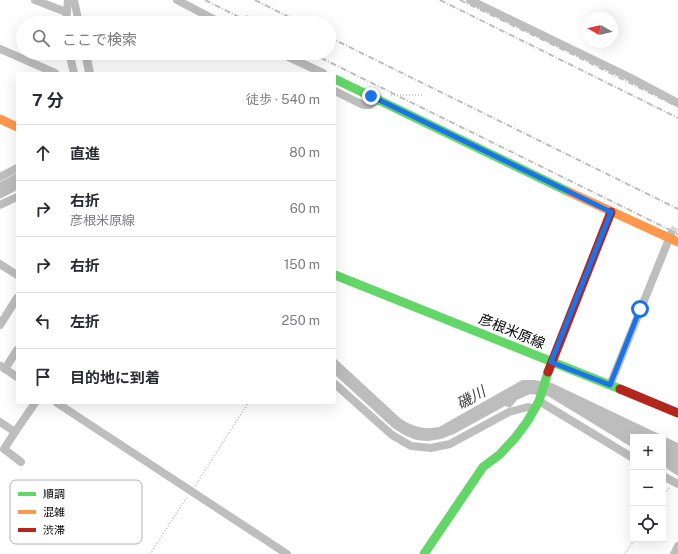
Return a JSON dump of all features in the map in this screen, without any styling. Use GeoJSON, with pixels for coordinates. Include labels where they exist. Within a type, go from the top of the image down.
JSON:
{"type":"FeatureCollection","features":[{"type":"Feature","properties":{"kind":"street"},"geometry":{"type":"LineString","coordinates":[[35,0],[66,12]]}},
{"type":"Feature","properties":{"kind":"street"},"geometry":{"type":"LineString","coordinates":[[66,16],[69,3],[68,0]]}},
{"type":"Feature","properties":{"kind":"street"},"geometry":{"type":"LineString","coordinates":[[177,0],[208,16]]}},
{"type":"Feature","properties":{"kind":"street"},"geometry":{"type":"LineString","coordinates":[[470,0],[629,77],[678,103]]}},
{"type":"Feature","properties":{"kind":"street"},"geometry":{"type":"LineString","coordinates":[[0,49],[16,56]]}},
{"type":"Feature","properties":{"kind":"street"},"geometry":{"type":"LineString","coordinates":[[25,60],[52,72]]}},
{"type":"Feature","properties":{"kind":"street"},"geometry":{"type":"LineString","coordinates":[[71,60],[74,72]]}},
{"type":"Feature","properties":{"kind":"street"},"geometry":{"type":"LineString","coordinates":[[295,60],[321,72]]}},
{"type":"Feature","properties":{"kind":"street"},"geometry":{"type":"LineString","coordinates":[[336,79],[383,97],[611,212],[670,236],[678,242]]}},
{"type":"Feature","properties":{"kind":"street"},"geometry":{"type":"LineString","coordinates":[[336,92],[363,105],[370,105],[383,97]]}},
{"type":"Feature","properties":{"kind":"street"},"geometry":{"type":"LineString","coordinates":[[0,119],[16,127]]}},
{"type":"Feature","properties":{"kind":"street"},"geometry":{"type":"LineString","coordinates":[[0,177],[16,169]]}},
{"type":"Feature","properties":{"kind":"street"},"geometry":{"type":"LineString","coordinates":[[0,205],[16,197]]}},
{"type":"Feature","properties":{"kind":"street"},"geometry":{"type":"LineString","coordinates":[[424,554],[483,467],[499,455],[515,438],[527,422],[537,403],[551,362],[611,212]]}},
{"type":"Feature","properties":{"kind":"street"},"geometry":{"type":"LineString","coordinates":[[610,385],[670,236]]}},
{"type":"Feature","properties":{"kind":"street"},"geometry":{"type":"LineString","coordinates":[[0,264],[16,274]]}},
{"type":"Feature","properties":{"kind":"street","name":"彦根米原線"},"geometry":{"type":"LineString","coordinates":[[336,275],[678,413]]}},
{"type":"Feature","properties":{"kind":"street"},"geometry":{"type":"LineString","coordinates":[[0,325],[16,300]]}},
{"type":"Feature","properties":{"kind":"street"},"geometry":{"type":"LineString","coordinates":[[16,351],[1,367],[16,376]]}},
{"type":"Feature","properties":{"kind":"street"},"geometry":{"type":"LineString","coordinates":[[336,385],[392,435],[411,446],[431,448],[450,444],[509,412],[537,403]]}},
{"type":"Feature","properties":{"kind":"street"},"geometry":{"type":"LineString","coordinates":[[537,403],[630,456]]}},
{"type":"Feature","properties":{"kind":"street"},"geometry":{"type":"LineString","coordinates":[[21,462],[4,449],[34,404]]}},
{"type":"Feature","properties":{"kind":"street"},"geometry":{"type":"LineString","coordinates":[[59,404],[287,554]]}},
{"type":"Feature","properties":{"kind":"street"},"geometry":{"type":"LineString","coordinates":[[0,422],[15,432]]}},
{"type":"Feature","properties":{"kind":"street"},"geometry":{"type":"LineString","coordinates":[[666,478],[675,483]]}},
{"type":"Feature","properties":{"kind":"street"},"geometry":{"type":"LineString","coordinates":[[674,554],[678,546]]}},
{"type":"Feature","properties":{"kind":"path"},"geometry":{"type":"LineString","coordinates":[[383,97],[423,95]]}},
{"type":"Feature","properties":{"kind":"path"},"geometry":{"type":"LineString","coordinates":[[150,554],[247,404]]}},
{"type":"Feature","properties":{"kind":"path"},"geometry":{"type":"LineString","coordinates":[[666,493],[675,483]]}},
{"type":"Feature","properties":{"kind":"path"},"geometry":{"type":"LineString","coordinates":[[625,554],[633,542]]}},
{"type":"Feature","properties":{"kind":"shaded area"},"geometry":{"type":"Polygon","coordinates":[[[70,0],[78,0],[81,16],[73,16],[70,0]]]}},
{"type":"Feature","properties":{"kind":"shaded area"},"geometry":{"type":"Polygon","coordinates":[[[82,60],[91,60],[94,72],[85,72],[82,60]]]}},
{"type":"Feature","properties":{"kind":"shaded area"},"geometry":{"type":"Polygon","coordinates":[[[16,174],[16,191],[0,199],[0,182],[16,174]]]}},
{"type":"Feature","properties":{"kind":"shaded area"},"geometry":{"type":"Polygon","coordinates":[[[336,359],[401,419],[415,426],[424,428],[439,427],[522,380],[534,380],[552,383],[659,434],[630,434],[630,446],[548,396],[530,394],[517,400],[510,408],[505,406],[454,434],[441,439],[428,441],[416,440],[393,428],[336,376],[336,359]]]}},
{"type":"Feature","properties":{"kind":"shaded area"},"geometry":{"type":"Polygon","coordinates":[[[666,437],[678,443],[678,476],[666,468],[666,437]]]}},
{"type":"Feature","properties":{"kind":"tunnel"},"geometry":{"type":"LineString","coordinates":[[671,234],[678,224]]}},
{"type":"Feature","properties":{"kind":"railway"},"geometry":{"type":"LineString","coordinates":[[205,0],[237,16]]}},
{"type":"Feature","properties":{"kind":"railway"},"geometry":{"type":"LineString","coordinates":[[255,0],[287,16]]}},
{"type":"Feature","properties":{"kind":"railway"},"geometry":{"type":"LineString","coordinates":[[440,0],[678,118]]}},
{"type":"Feature","properties":{"kind":"railway"},"geometry":{"type":"LineString","coordinates":[[460,0],[678,107]]}},
{"type":"Feature","properties":{"kind":"railway"},"geometry":{"type":"LineString","coordinates":[[336,40],[678,209]]}},
{"type":"Feature","properties":{"kind":"railway"},"geometry":{"type":"LineString","coordinates":[[325,60],[678,234]]}},
{"type":"Feature","properties":{"kind":"traffic: fast"},"geometry":{"type":"LineString","coordinates":[[336,79],[569,192]]}},
{"type":"Feature","properties":{"kind":"traffic: fast"},"geometry":{"type":"LineString","coordinates":[[336,275],[620,389]]}},
{"type":"Feature","properties":{"kind":"traffic: fast"},"geometry":{"type":"LineString","coordinates":[[424,554],[483,467],[499,455],[515,438],[527,422],[539,401],[548,372]]}},
{"type":"Feature","properties":{"kind":"traffic: slow"},"geometry":{"type":"LineString","coordinates":[[0,119],[16,127]]}},
{"type":"Feature","properties":{"kind":"traffic: slow"},"geometry":{"type":"LineString","coordinates":[[569,192],[678,242]]}},
{"type":"Feature","properties":{"kind":"traffic: jam"},"geometry":{"type":"LineString","coordinates":[[548,372],[611,212]]}},
{"type":"Feature","properties":{"kind":"traffic: jam"},"geometry":{"type":"LineString","coordinates":[[620,389],[678,413]]}},
{"type":"Feature","properties":{"kind":"route"},"geometry":{"type":"LineString","coordinates":[[371,96],[611,212],[551,362],[610,385],[640,309]]}},
{"type":"Feature","properties":{"kind":"water label","name":"磯川"},"geometry":{"type":"Point","coordinates":[471,398]}}]}
